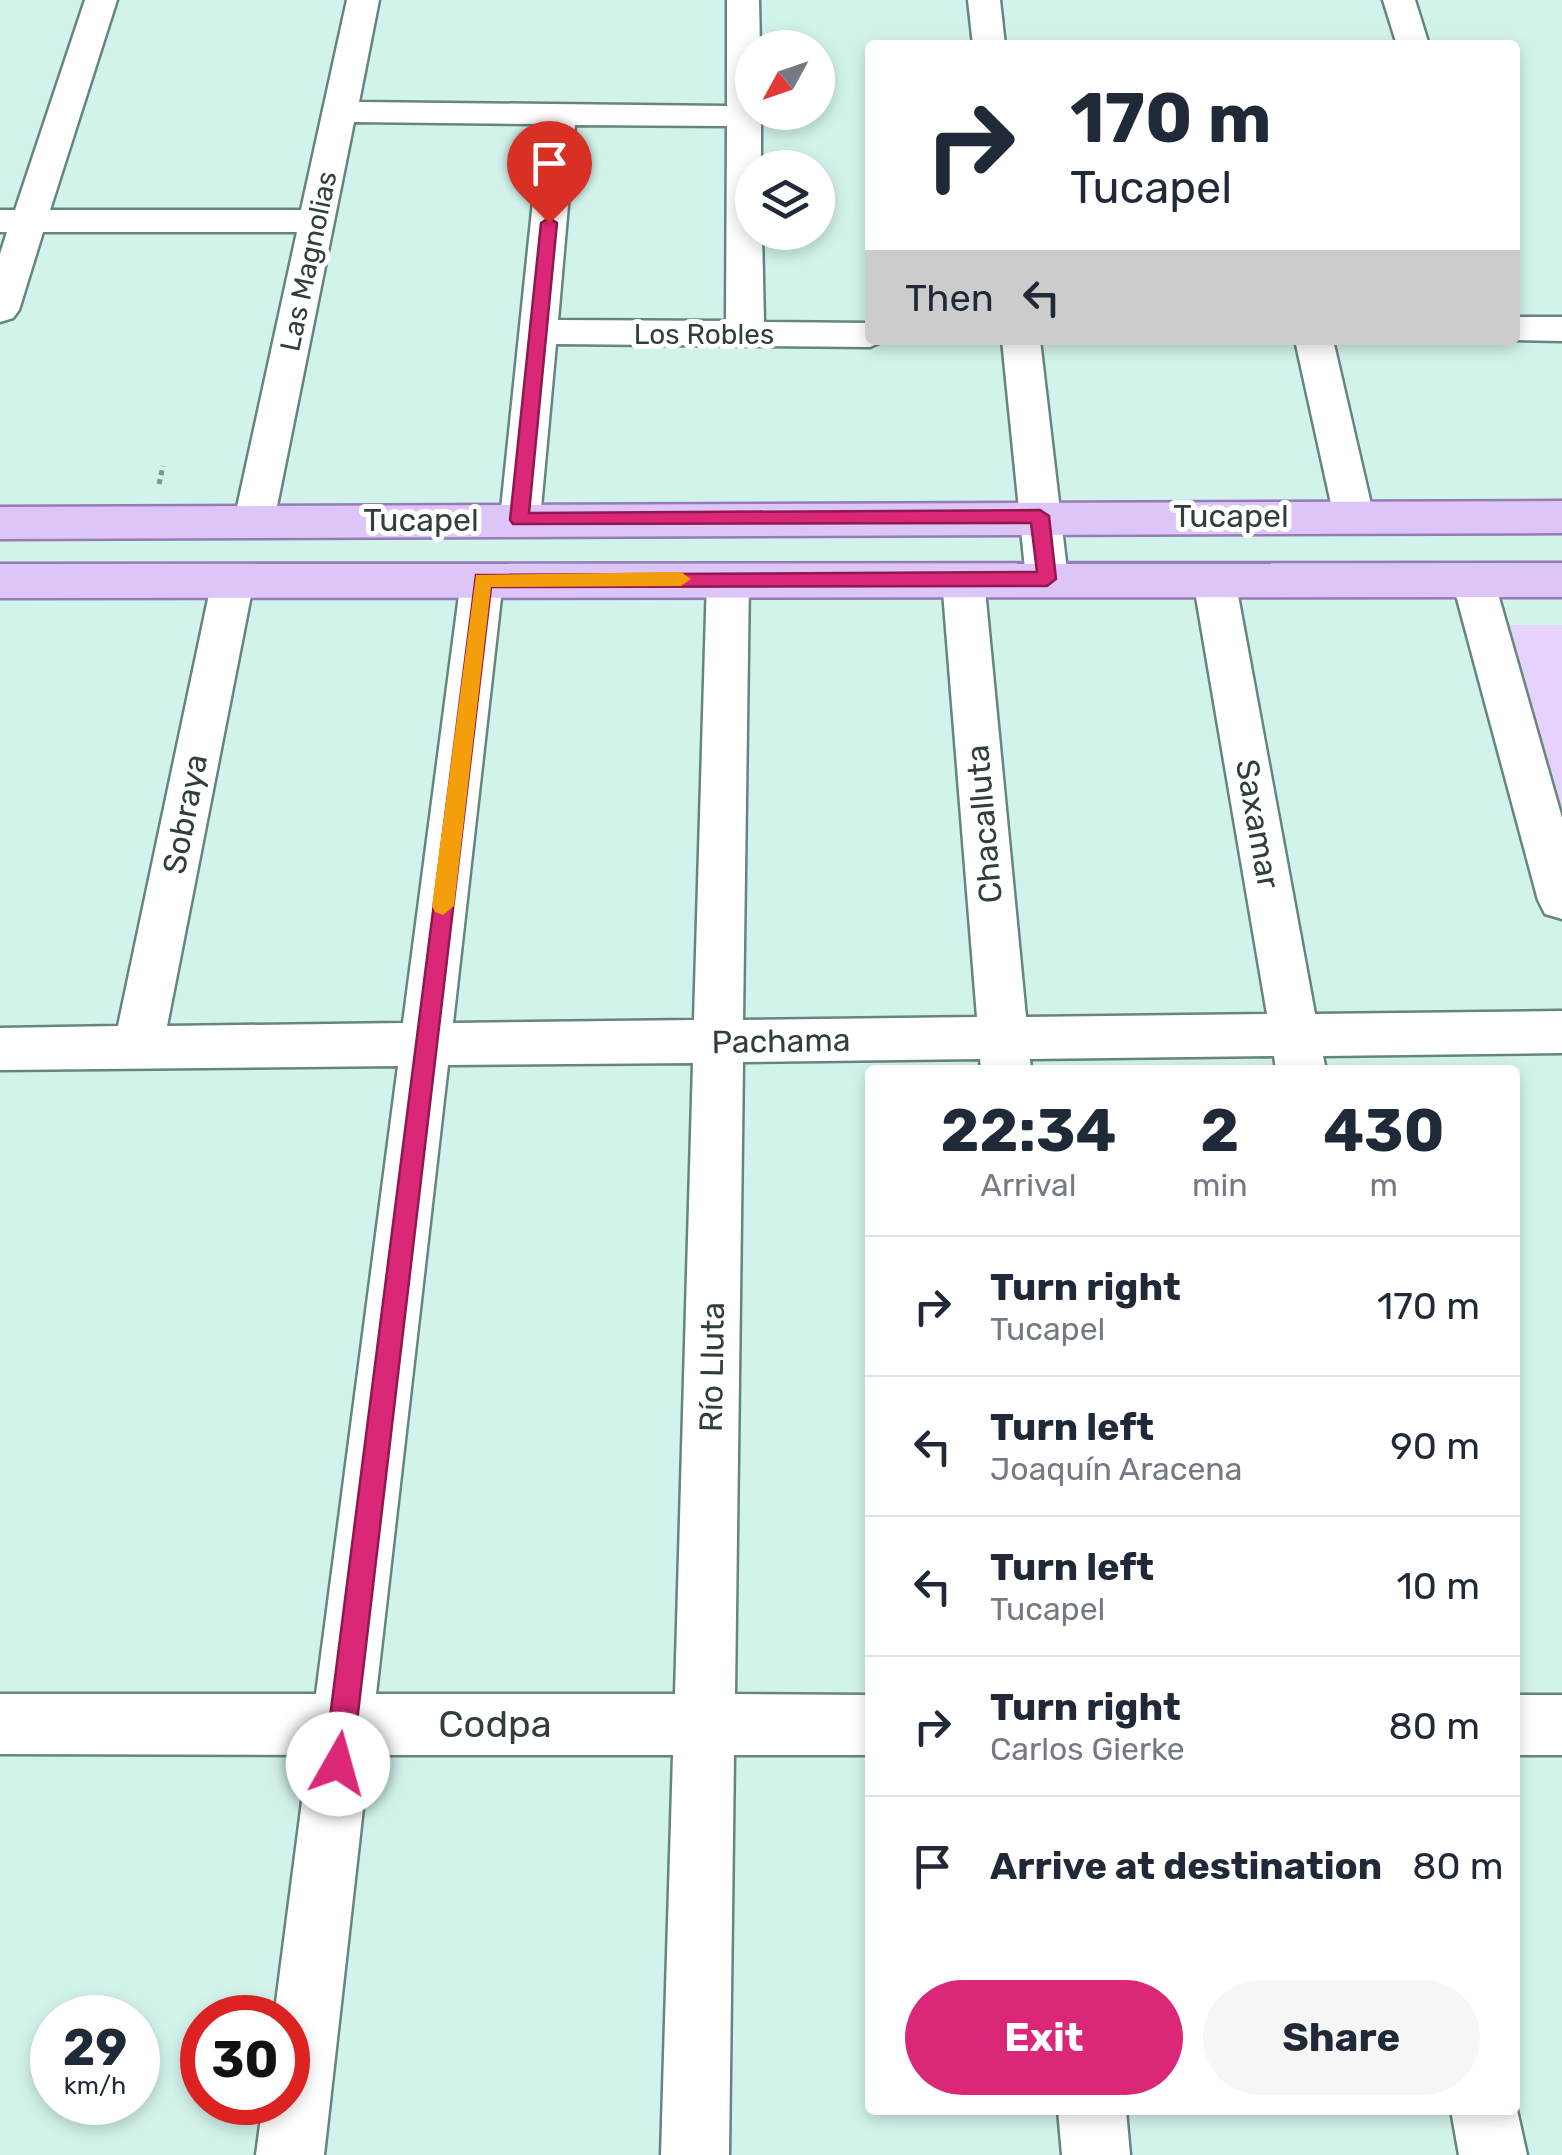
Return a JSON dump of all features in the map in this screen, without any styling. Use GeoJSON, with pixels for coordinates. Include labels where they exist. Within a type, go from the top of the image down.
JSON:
{"type":"FeatureCollection","features":[{"type":"Feature","properties":{"kind":"main road","name":"Tucapel"},"geometry":{"type":"LineString","coordinates":[[0,523],[1040,516],[1562,517]]}},
{"type":"Feature","properties":{"kind":"main road","name":"Tucapel"},"geometry":{"type":"LineString","coordinates":[[0,581],[1562,580]]}},
{"type":"Feature","properties":{"kind":"street"},"geometry":{"type":"LineString","coordinates":[[0,310],[14,221],[101,0]]}},
{"type":"Feature","properties":{"kind":"street","name":"Las Magnolias"},"geometry":{"type":"LineString","coordinates":[[254,521],[362,0]]}},
{"type":"Feature","properties":{"kind":"street"},"geometry":{"type":"LineString","coordinates":[[742,0],[743,30]]}},
{"type":"Feature","properties":{"kind":"street"},"geometry":{"type":"LineString","coordinates":[[984,0],[988,40]]}},
{"type":"Feature","properties":{"kind":"street"},"geometry":{"type":"LineString","coordinates":[[1399,0],[1412,40]]}},
{"type":"Feature","properties":{"kind":"street"},"geometry":{"type":"LineString","coordinates":[[339,112],[735,116]]}},
{"type":"Feature","properties":{"kind":"street"},"geometry":{"type":"LineString","coordinates":[[520,520],[560,114]]}},
{"type":"Feature","properties":{"kind":"street"},"geometry":{"type":"LineString","coordinates":[[744,130],[746,334]]}},
{"type":"Feature","properties":{"kind":"street"},"geometry":{"type":"LineString","coordinates":[[14,221],[316,221]]}},
{"type":"Feature","properties":{"kind":"street"},"geometry":{"type":"LineString","coordinates":[[1520,329],[1562,329]]}},
{"type":"Feature","properties":{"kind":"street","name":"Los Robles"},"geometry":{"type":"LineString","coordinates":[[538,332],[865,335]]}},
{"type":"Feature","properties":{"kind":"street"},"geometry":{"type":"LineString","coordinates":[[1022,345],[1047,579]]}},
{"type":"Feature","properties":{"kind":"street"},"geometry":{"type":"LineString","coordinates":[[1315,345],[1354,517]]}},
{"type":"Feature","properties":{"kind":"street","name":"Río Lluta"},"geometry":{"type":"LineString","coordinates":[[696,2155],[728,579]]}},
{"type":"Feature","properties":{"kind":"street","name":"Chacalluta"},"geometry":{"type":"LineString","coordinates":[[963,579],[1004,1054]]}},
{"type":"Feature","properties":{"kind":"street","name":"Saxamar"},"geometry":{"type":"LineString","coordinates":[[1214,579],[1298,1052]]}},
{"type":"Feature","properties":{"kind":"street","name":"Sobraya"},"geometry":{"type":"LineString","coordinates":[[138,1048],[233,580]]}},
{"type":"Feature","properties":{"kind":"street"},"geometry":{"type":"LineString","coordinates":[[290,2155],[482,580]]}},
{"type":"Feature","properties":{"kind":"street"},"geometry":{"type":"LineString","coordinates":[[1473,580],[1562,900]]}},
{"type":"Feature","properties":{"kind":"street","name":"Pachama"},"geometry":{"type":"LineString","coordinates":[[0,1049],[719,1042],[1004,1054],[1298,1052],[1562,1032]]}},
{"type":"Feature","properties":{"kind":"street","name":"Codpa"},"geometry":{"type":"LineString","coordinates":[[0,1724],[865,1724]]}},
{"type":"Feature","properties":{"kind":"street"},"geometry":{"type":"LineString","coordinates":[[1520,1725],[1562,1726]]}},
{"type":"Feature","properties":{"kind":"street"},"geometry":{"type":"LineString","coordinates":[[1092,2115],[1096,2155]]}},
{"type":"Feature","properties":{"kind":"street"},"geometry":{"type":"LineString","coordinates":[[1486,2115],[1493,2155]]}},
{"type":"Feature","properties":{"kind":"path"},"geometry":{"type":"LineString","coordinates":[[158,484],[164,466]]}},
{"type":"Feature","properties":{"kind":"shaded area"},"geometry":{"type":"Polygon","coordinates":[[[1499,625],[1562,625],[1562,845],[1499,625]]]}},
{"type":"Feature","properties":{"kind":"slow traffic"},"geometry":{"type":"LineString","coordinates":[[443,906],[482,580],[681,579]]}},
{"type":"Feature","properties":{"kind":"route"},"geometry":{"type":"LineString","coordinates":[[338,1764],[482,580],[1047,579],[1040,516],[520,520],[549,223]]}}]}
